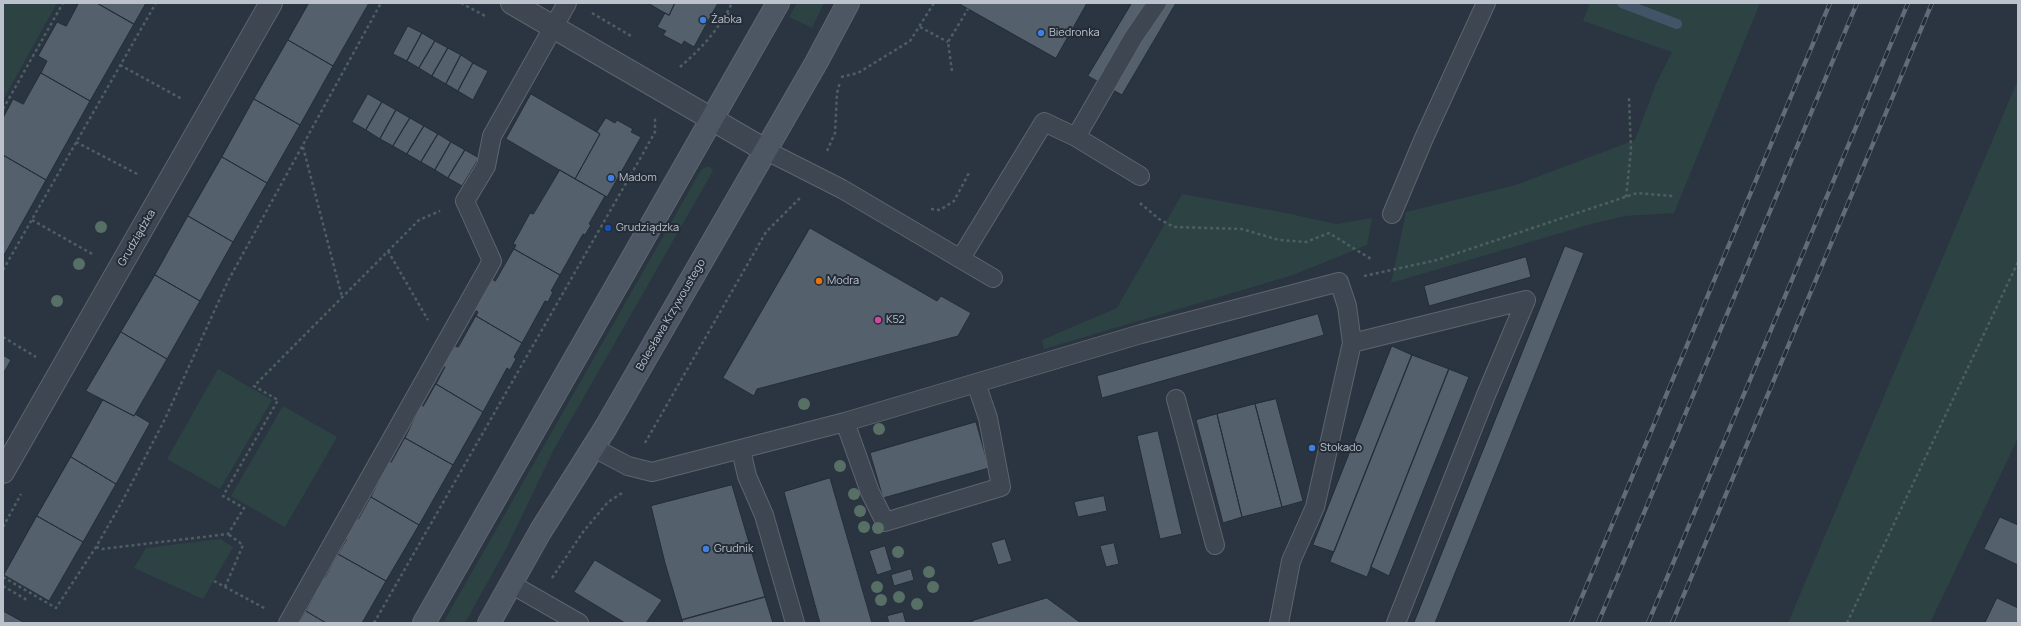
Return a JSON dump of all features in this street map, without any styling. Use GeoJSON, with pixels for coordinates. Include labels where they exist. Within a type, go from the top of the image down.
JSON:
{"type":"FeatureCollection","features":[{"type":"Feature","properties":{"kind":"main road"},"geometry":{"type":"LineString","coordinates":[[424,623],[778,3]]}},
{"type":"Feature","properties":{"kind":"main road","name":"Bolesława Krzywoustego"},"geometry":{"type":"LineString","coordinates":[[489,623],[540,532],[594,448],[816,63],[848,3]]}},
{"type":"Feature","properties":{"kind":"street","name":"Grudziądzka"},"geometry":{"type":"LineString","coordinates":[[3,472],[271,3]]}},
{"type":"Feature","properties":{"kind":"street"},"geometry":{"type":"LineString","coordinates":[[512,3],[765,150]]}},
{"type":"Feature","properties":{"kind":"lane"},"geometry":{"type":"LineString","coordinates":[[288,622],[492,260],[465,200],[486,166],[492,136],[567,3]]}},
{"type":"Feature","properties":{"kind":"lane"},"geometry":{"type":"LineString","coordinates":[[1076,137],[1133,38],[1157,3]]}},
{"type":"Feature","properties":{"kind":"lane"},"geometry":{"type":"LineString","coordinates":[[1392,214],[1424,138],[1486,3]]}},
{"type":"Feature","properties":{"kind":"lane"},"geometry":{"type":"LineString","coordinates":[[961,258],[1044,122],[1076,137],[1140,176]]}},
{"type":"Feature","properties":{"kind":"lane"},"geometry":{"type":"LineString","coordinates":[[765,150],[814,173],[993,278]]}},
{"type":"Feature","properties":{"kind":"lane"},"geometry":{"type":"LineString","coordinates":[[594,448],[628,466],[652,472],[845,422],[1141,334],[1339,282],[1347,306],[1352,343],[1315,506],[1291,561],[1279,623]]}},
{"type":"Feature","properties":{"kind":"lane"},"geometry":{"type":"LineString","coordinates":[[1352,343],[1526,300],[1486,395],[1396,623]]}},
{"type":"Feature","properties":{"kind":"lane"},"geometry":{"type":"LineString","coordinates":[[845,422],[870,492],[885,522],[1001,487],[988,418],[976,383]]}},
{"type":"Feature","properties":{"kind":"lane"},"geometry":{"type":"LineString","coordinates":[[1176,399],[1215,545]]}},
{"type":"Feature","properties":{"kind":"lane"},"geometry":{"type":"LineString","coordinates":[[741,450],[747,476],[764,515],[795,623]]}},
{"type":"Feature","properties":{"kind":"lane"},"geometry":{"type":"LineString","coordinates":[[511,584],[579,623]]}},
{"type":"Feature","properties":{"kind":"path"},"geometry":{"type":"LineString","coordinates":[[3,110],[63,3]]}},
{"type":"Feature","properties":{"kind":"path"},"geometry":{"type":"LineString","coordinates":[[3,270],[156,3]]}},
{"type":"Feature","properties":{"kind":"path"},"geometry":{"type":"LineString","coordinates":[[3,577],[56,608],[96,547],[165,419],[228,281],[381,3]]}},
{"type":"Feature","properties":{"kind":"path"},"geometry":{"type":"LineString","coordinates":[[676,70],[694,55],[720,24],[732,3]]}},
{"type":"Feature","properties":{"kind":"path"},"geometry":{"type":"LineString","coordinates":[[833,156],[826,152],[835,133],[837,93],[841,77],[858,73],[910,41],[934,3]]}},
{"type":"Feature","properties":{"kind":"path"},"geometry":{"type":"LineString","coordinates":[[952,71],[948,42],[968,8]]}},
{"type":"Feature","properties":{"kind":"path"},"geometry":{"type":"LineString","coordinates":[[587,11],[634,38]]}},
{"type":"Feature","properties":{"kind":"path"},"geometry":{"type":"LineString","coordinates":[[920,27],[948,42]]}},
{"type":"Feature","properties":{"kind":"path"},"geometry":{"type":"LineString","coordinates":[[674,62],[681,66]]}},
{"type":"Feature","properties":{"kind":"path"},"geometry":{"type":"LineString","coordinates":[[120,65],[183,100]]}},
{"type":"Feature","properties":{"kind":"path"},"geometry":{"type":"LineString","coordinates":[[1626,197],[1630,150],[1629,98]]}},
{"type":"Feature","properties":{"kind":"path"},"geometry":{"type":"LineString","coordinates":[[374,623],[655,132],[655,116]]}},
{"type":"Feature","properties":{"kind":"path"},"geometry":{"type":"LineString","coordinates":[[76,142],[139,175]]}},
{"type":"Feature","properties":{"kind":"path"},"geometry":{"type":"LineString","coordinates":[[303,146],[342,298]]}},
{"type":"Feature","properties":{"kind":"path"},"geometry":{"type":"LineString","coordinates":[[927,209],[940,210],[954,201],[970,171]]}},
{"type":"Feature","properties":{"kind":"path"},"geometry":{"type":"LineString","coordinates":[[642,448],[766,232],[804,193]]}},
{"type":"Feature","properties":{"kind":"path"},"geometry":{"type":"LineString","coordinates":[[1363,276],[1437,260],[1637,193],[1672,196]]}},
{"type":"Feature","properties":{"kind":"path"},"geometry":{"type":"LineString","coordinates":[[1135,199],[1159,219],[1174,227],[1242,229],[1280,240],[1294,242],[1306,242],[1329,233],[1371,259]]}},
{"type":"Feature","properties":{"kind":"path"},"geometry":{"type":"LineString","coordinates":[[228,534],[244,508],[223,496],[278,400],[254,386],[419,220],[465,200]]}},
{"type":"Feature","properties":{"kind":"path"},"geometry":{"type":"LineString","coordinates":[[32,220],[94,255]]}},
{"type":"Feature","properties":{"kind":"path"},"geometry":{"type":"LineString","coordinates":[[388,251],[444,347]]}},
{"type":"Feature","properties":{"kind":"path"},"geometry":{"type":"LineString","coordinates":[[1846,623],[2018,262]]}},
{"type":"Feature","properties":{"kind":"path"},"geometry":{"type":"LineString","coordinates":[[3,337],[36,357]]}},
{"type":"Feature","properties":{"kind":"path"},"geometry":{"type":"LineString","coordinates":[[548,585],[583,532],[608,502],[624,491]]}},
{"type":"Feature","properties":{"kind":"path"},"geometry":{"type":"LineString","coordinates":[[96,547],[102,548],[228,534],[243,545],[225,587]]}},
{"type":"Feature","properties":{"kind":"path"},"geometry":{"type":"LineString","coordinates":[[214,581],[288,622]]}},
{"type":"Feature","properties":{"kind":"path"},"geometry":{"type":"LineString","coordinates":[[3,586],[27,600]]}},
{"type":"Feature","properties":{"kind":"green space"},"geometry":{"type":"Polygon","coordinates":[[[3,3],[57,3],[3,100],[3,3]]]}},
{"type":"Feature","properties":{"kind":"green space"},"geometry":{"type":"Polygon","coordinates":[[[797,3],[824,3],[812,28],[789,17],[797,3]]]}},
{"type":"Feature","properties":{"kind":"green space"},"geometry":{"type":"Polygon","coordinates":[[[1590,3],[1760,3],[1674,213],[1625,216],[1591,224],[1391,283],[1406,212],[1516,185],[1635,140],[1656,84],[1672,52],[1583,21],[1590,3]]]}},
{"type":"Feature","properties":{"kind":"green space"},"geometry":{"type":"Polygon","coordinates":[[[2018,80],[2018,438],[1930,623],[1788,623],[2018,80]]]}},
{"type":"Feature","properties":{"kind":"green space"},"geometry":{"type":"Polygon","coordinates":[[[706,167],[710,167],[713,171],[553,451],[507,547],[465,623],[443,623],[701,170],[706,167]]]}},
{"type":"Feature","properties":{"kind":"green space"},"geometry":{"type":"Polygon","coordinates":[[[1182,194],[1286,213],[1336,224],[1372,218],[1367,245],[1293,275],[1044,349],[1042,340],[1117,308],[1182,194]]]}},
{"type":"Feature","properties":{"kind":"green space"},"geometry":{"type":"Polygon","coordinates":[[[218,369],[272,400],[220,489],[167,459],[218,369]]]}},
{"type":"Feature","properties":{"kind":"green space"},"geometry":{"type":"Polygon","coordinates":[[[283,406],[337,437],[285,527],[231,496],[283,406]]]}},
{"type":"Feature","properties":{"kind":"green space"},"geometry":{"type":"Polygon","coordinates":[[[220,539],[233,547],[203,599],[134,568],[146,548],[220,539]]]}},
{"type":"Feature","properties":{"kind":"building"},"geometry":{"type":"Polygon","coordinates":[[[79,3],[97,3],[134,24],[90,101],[41,73],[47,61],[38,56],[57,22],[66,26],[79,3]]]}},
{"type":"Feature","properties":{"kind":"building"},"geometry":{"type":"Polygon","coordinates":[[[97,3],[146,3],[134,24],[97,3]]]}},
{"type":"Feature","properties":{"kind":"building"},"geometry":{"type":"Polygon","coordinates":[[[309,3],[369,3],[333,66],[288,40],[309,3]]]}},
{"type":"Feature","properties":{"kind":"building"},"geometry":{"type":"Polygon","coordinates":[[[648,3],[675,3],[669,15],[648,3]]]}},
{"type":"Feature","properties":{"kind":"building"},"geometry":{"type":"Polygon","coordinates":[[[675,3],[718,3],[694,47],[684,41],[682,45],[663,35],[666,31],[657,27],[665,13],[669,15],[675,3]]]}},
{"type":"Feature","properties":{"kind":"building","name":"Biedronka"},"geometry":{"type":"Polygon","coordinates":[[[958,3],[1087,3],[1056,58],[958,3]]]}},
{"type":"Feature","properties":{"kind":"building"},"geometry":{"type":"Polygon","coordinates":[[[1132,3],[1176,3],[1122,95],[1088,76],[1132,3]]]}},
{"type":"Feature","properties":{"kind":"building"},"geometry":{"type":"Polygon","coordinates":[[[408,26],[422,33],[407,61],[393,54],[408,26]]]}},
{"type":"Feature","properties":{"kind":"building"},"geometry":{"type":"Polygon","coordinates":[[[422,33],[435,41],[419,68],[407,61],[422,33]]]}},
{"type":"Feature","properties":{"kind":"building"},"geometry":{"type":"Polygon","coordinates":[[[288,40],[333,66],[300,125],[254,99],[288,40]]]}},
{"type":"Feature","properties":{"kind":"building"},"geometry":{"type":"Polygon","coordinates":[[[435,41],[448,48],[432,76],[419,68],[435,41]]]}},
{"type":"Feature","properties":{"kind":"building"},"geometry":{"type":"Polygon","coordinates":[[[448,48],[461,55],[446,84],[432,76],[448,48]]]}},
{"type":"Feature","properties":{"kind":"building"},"geometry":{"type":"Polygon","coordinates":[[[461,55],[473,63],[458,91],[446,84],[461,55]]]}},
{"type":"Feature","properties":{"kind":"building"},"geometry":{"type":"Polygon","coordinates":[[[473,63],[488,71],[473,100],[458,91],[473,63]]]}},
{"type":"Feature","properties":{"kind":"building"},"geometry":{"type":"Polygon","coordinates":[[[41,73],[90,101],[46,180],[3,155],[3,118],[13,99],[23,104],[41,73]]]}},
{"type":"Feature","properties":{"kind":"building"},"geometry":{"type":"Polygon","coordinates":[[[368,94],[382,102],[366,130],[352,122],[368,94]]]}},
{"type":"Feature","properties":{"kind":"building"},"geometry":{"type":"Polygon","coordinates":[[[531,94],[600,134],[575,179],[506,139],[531,94]]]}},
{"type":"Feature","properties":{"kind":"building"},"geometry":{"type":"Polygon","coordinates":[[[254,99],[300,125],[267,183],[222,157],[254,99]]]}},
{"type":"Feature","properties":{"kind":"building"},"geometry":{"type":"Polygon","coordinates":[[[382,102],[396,110],[380,139],[366,130],[382,102]]]}},
{"type":"Feature","properties":{"kind":"building"},"geometry":{"type":"Polygon","coordinates":[[[396,110],[410,118],[393,146],[380,139],[396,110]]]}},
{"type":"Feature","properties":{"kind":"building"},"geometry":{"type":"Polygon","coordinates":[[[410,118],[424,126],[407,154],[393,146],[410,118]]]}},
{"type":"Feature","properties":{"kind":"building"},"geometry":{"type":"Polygon","coordinates":[[[606,118],[615,123],[617,120],[633,129],[631,132],[641,137],[607,197],[575,179],[600,134],[597,132],[606,118]]]}},
{"type":"Feature","properties":{"kind":"building"},"geometry":{"type":"Polygon","coordinates":[[[424,126],[438,134],[421,162],[407,154],[424,126]]]}},
{"type":"Feature","properties":{"kind":"building"},"geometry":{"type":"Polygon","coordinates":[[[438,134],[451,142],[435,170],[421,162],[438,134]]]}},
{"type":"Feature","properties":{"kind":"building"},"geometry":{"type":"Polygon","coordinates":[[[451,142],[465,150],[448,178],[435,170],[451,142]]]}},
{"type":"Feature","properties":{"kind":"building"},"geometry":{"type":"Polygon","coordinates":[[[465,150],[479,158],[462,186],[448,178],[465,150]]]}},
{"type":"Feature","properties":{"kind":"building"},"geometry":{"type":"Polygon","coordinates":[[[3,155],[46,180],[3,257],[3,155]]]}},
{"type":"Feature","properties":{"kind":"building"},"geometry":{"type":"Polygon","coordinates":[[[222,157],[267,183],[233,242],[188,216],[222,157]]]}},
{"type":"Feature","properties":{"kind":"building"},"geometry":{"type":"Polygon","coordinates":[[[560,170],[605,196],[589,224],[591,225],[585,235],[583,234],[560,275],[514,249],[516,245],[513,244],[530,213],[533,214],[560,170]]]}},
{"type":"Feature","properties":{"kind":"building"},"geometry":{"type":"Polygon","coordinates":[[[188,216],[233,242],[200,301],[155,275],[188,216]]]}},
{"type":"Feature","properties":{"kind":"building"},"geometry":{"type":"Polygon","coordinates":[[[810,228],[937,301],[941,296],[971,313],[958,336],[757,389],[754,396],[723,378],[810,228]]]}},
{"type":"Feature","properties":{"kind":"building"},"geometry":{"type":"Polygon","coordinates":[[[1565,246],[1584,253],[1435,623],[1414,623],[1565,246]]]}},
{"type":"Feature","properties":{"kind":"building"},"geometry":{"type":"Polygon","coordinates":[[[514,249],[560,275],[551,291],[553,292],[548,302],[545,301],[522,343],[476,316],[478,312],[475,310],[492,279],[495,281],[514,249]]]}},
{"type":"Feature","properties":{"kind":"building"},"geometry":{"type":"Polygon","coordinates":[[[1526,257],[1531,277],[1429,306],[1424,286],[1526,257]]]}},
{"type":"Feature","properties":{"kind":"building"},"geometry":{"type":"Polygon","coordinates":[[[155,275],[200,301],[167,359],[121,332],[155,275]]]}},
{"type":"Feature","properties":{"kind":"building"},"geometry":{"type":"Polygon","coordinates":[[[1318,314],[1324,335],[1102,398],[1097,376],[1318,314]]]}},
{"type":"Feature","properties":{"kind":"building"},"geometry":{"type":"Polygon","coordinates":[[[476,316],[522,343],[514,357],[516,359],[510,370],[507,368],[483,412],[436,384],[445,367],[443,366],[455,346],[458,347],[476,316]]]}},
{"type":"Feature","properties":{"kind":"building"},"geometry":{"type":"Polygon","coordinates":[[[121,332],[167,359],[134,416],[86,391],[121,332]]]}},
{"type":"Feature","properties":{"kind":"building"},"geometry":{"type":"Polygon","coordinates":[[[1392,346],[1412,355],[1334,552],[1313,545],[1392,346]]]}},
{"type":"Feature","properties":{"kind":"building"},"geometry":{"type":"Polygon","coordinates":[[[3,355],[11,360],[3,374],[3,355]]]}},
{"type":"Feature","properties":{"kind":"building"},"geometry":{"type":"Polygon","coordinates":[[[1412,355],[1449,369],[1367,577],[1330,562],[1412,355]]]}},
{"type":"Feature","properties":{"kind":"building"},"geometry":{"type":"Polygon","coordinates":[[[1449,369],[1469,377],[1389,576],[1371,567],[1449,369]]]}},
{"type":"Feature","properties":{"kind":"building"},"geometry":{"type":"Polygon","coordinates":[[[436,384],[483,412],[453,465],[405,438],[421,404],[423,406],[436,384]]]}},
{"type":"Feature","properties":{"kind":"building"},"geometry":{"type":"Polygon","coordinates":[[[1276,399],[1303,501],[1282,507],[1255,404],[1276,399]]]}},
{"type":"Feature","properties":{"kind":"building"},"geometry":{"type":"Polygon","coordinates":[[[103,400],[134,416],[135,414],[150,423],[116,484],[71,457],[103,400]]]}},
{"type":"Feature","properties":{"kind":"building"},"geometry":{"type":"Polygon","coordinates":[[[1255,404],[1282,507],[1242,517],[1217,414],[1255,404]]]}},
{"type":"Feature","properties":{"kind":"building"},"geometry":{"type":"Polygon","coordinates":[[[1217,414],[1242,517],[1223,523],[1196,420],[1217,414]]]}},
{"type":"Feature","properties":{"kind":"building"},"geometry":{"type":"Polygon","coordinates":[[[976,422],[989,468],[883,498],[870,453],[976,422]]]}},
{"type":"Feature","properties":{"kind":"building"},"geometry":{"type":"Polygon","coordinates":[[[1158,431],[1182,534],[1160,539],[1137,436],[1158,431]]]}},
{"type":"Feature","properties":{"kind":"building"},"geometry":{"type":"Polygon","coordinates":[[[405,438],[453,465],[419,525],[371,497],[388,461],[391,462],[405,438]]]}},
{"type":"Feature","properties":{"kind":"building"},"geometry":{"type":"Polygon","coordinates":[[[71,457],[116,484],[83,542],[37,516],[71,457]]]}},
{"type":"Feature","properties":{"kind":"building"},"geometry":{"type":"Polygon","coordinates":[[[830,478],[872,623],[820,623],[784,492],[830,478]]]}},
{"type":"Feature","properties":{"kind":"building"},"geometry":{"type":"Polygon","coordinates":[[[732,485],[765,597],[682,620],[665,563],[651,506],[732,485]]]}},
{"type":"Feature","properties":{"kind":"building"},"geometry":{"type":"Polygon","coordinates":[[[1104,496],[1107,511],[1078,517],[1074,502],[1104,496]]]}},
{"type":"Feature","properties":{"kind":"building"},"geometry":{"type":"Polygon","coordinates":[[[371,497],[419,525],[386,581],[338,554],[347,539],[345,537],[355,518],[358,519],[371,497]]]}},
{"type":"Feature","properties":{"kind":"building"},"geometry":{"type":"Polygon","coordinates":[[[37,516],[83,542],[49,601],[4,575],[37,516]]]}},
{"type":"Feature","properties":{"kind":"building"},"geometry":{"type":"Polygon","coordinates":[[[2000,517],[2018,525],[2018,565],[1984,549],[2000,517]]]}},
{"type":"Feature","properties":{"kind":"building"},"geometry":{"type":"Polygon","coordinates":[[[1005,539],[1012,561],[998,565],[991,543],[1005,539]]]}},
{"type":"Feature","properties":{"kind":"building"},"geometry":{"type":"Polygon","coordinates":[[[1114,543],[1119,564],[1106,567],[1100,546],[1114,543]]]}},
{"type":"Feature","properties":{"kind":"building"},"geometry":{"type":"Polygon","coordinates":[[[885,546],[892,570],[877,575],[869,551],[885,546]]]}},
{"type":"Feature","properties":{"kind":"building"},"geometry":{"type":"Polygon","coordinates":[[[338,554],[386,581],[362,623],[326,623],[306,611],[314,596],[312,594],[322,575],[325,577],[338,554]]]}},
{"type":"Feature","properties":{"kind":"building"},"geometry":{"type":"Polygon","coordinates":[[[595,560],[662,600],[646,623],[625,623],[574,592],[595,560]]]}},
{"type":"Feature","properties":{"kind":"building"},"geometry":{"type":"Polygon","coordinates":[[[911,569],[914,580],[894,586],[891,575],[911,569]]]}},
{"type":"Feature","properties":{"kind":"building"},"geometry":{"type":"Polygon","coordinates":[[[765,597],[773,623],[683,623],[682,620],[765,597]]]}},
{"type":"Feature","properties":{"kind":"building"},"geometry":{"type":"Polygon","coordinates":[[[1047,598],[1081,623],[973,623],[972,621],[1047,598]]]}},
{"type":"Feature","properties":{"kind":"building"},"geometry":{"type":"Polygon","coordinates":[[[1997,598],[2018,608],[2018,623],[1985,623],[1997,598]]]}},
{"type":"Feature","properties":{"kind":"building"},"geometry":{"type":"Polygon","coordinates":[[[3,611],[25,623],[3,623],[3,611]]]}},
{"type":"Feature","properties":{"kind":"building"},"geometry":{"type":"Polygon","coordinates":[[[306,611],[326,623],[299,623],[306,611]]]}},
{"type":"Feature","properties":{"kind":"building"},"geometry":{"type":"Polygon","coordinates":[[[903,612],[906,623],[889,623],[887,616],[903,612]]]}},
{"type":"Feature","properties":{"kind":"waterway"},"geometry":{"type":"LineString","coordinates":[[1622,3],[1677,24]]}},
{"type":"Feature","properties":{"kind":"railway"},"geometry":{"type":"LineString","coordinates":[[1571,623],[1830,3]]}},
{"type":"Feature","properties":{"kind":"railway"},"geometry":{"type":"LineString","coordinates":[[1598,623],[1857,3]]}},
{"type":"Feature","properties":{"kind":"railway"},"geometry":{"type":"LineString","coordinates":[[1648,623],[1908,3]]}},
{"type":"Feature","properties":{"kind":"railway"},"geometry":{"type":"LineString","coordinates":[[1672,623],[1932,3]]}},
{"type":"Feature","properties":{"kind":"place","name":"Żabka"},"geometry":{"type":"Point","coordinates":[703,20]}},
{"type":"Feature","properties":{"kind":"place","name":"Biedronka"},"geometry":{"type":"Point","coordinates":[1041,33]}},
{"type":"Feature","properties":{"kind":"place","name":"Madom"},"geometry":{"type":"Point","coordinates":[611,178]}},
{"type":"Feature","properties":{"kind":"place","name":"Grudziądzka"},"geometry":{"type":"Point","coordinates":[608,228]}},
{"type":"Feature","properties":{"kind":"place","name":"Modra"},"geometry":{"type":"Point","coordinates":[819,281]}},
{"type":"Feature","properties":{"kind":"place","name":"K52"},"geometry":{"type":"Point","coordinates":[878,320]}},
{"type":"Feature","properties":{"kind":"place","name":"Stokado"},"geometry":{"type":"Point","coordinates":[1312,448]}},
{"type":"Feature","properties":{"kind":"place","name":"Grudnik"},"geometry":{"type":"Point","coordinates":[706,549]}}]}
